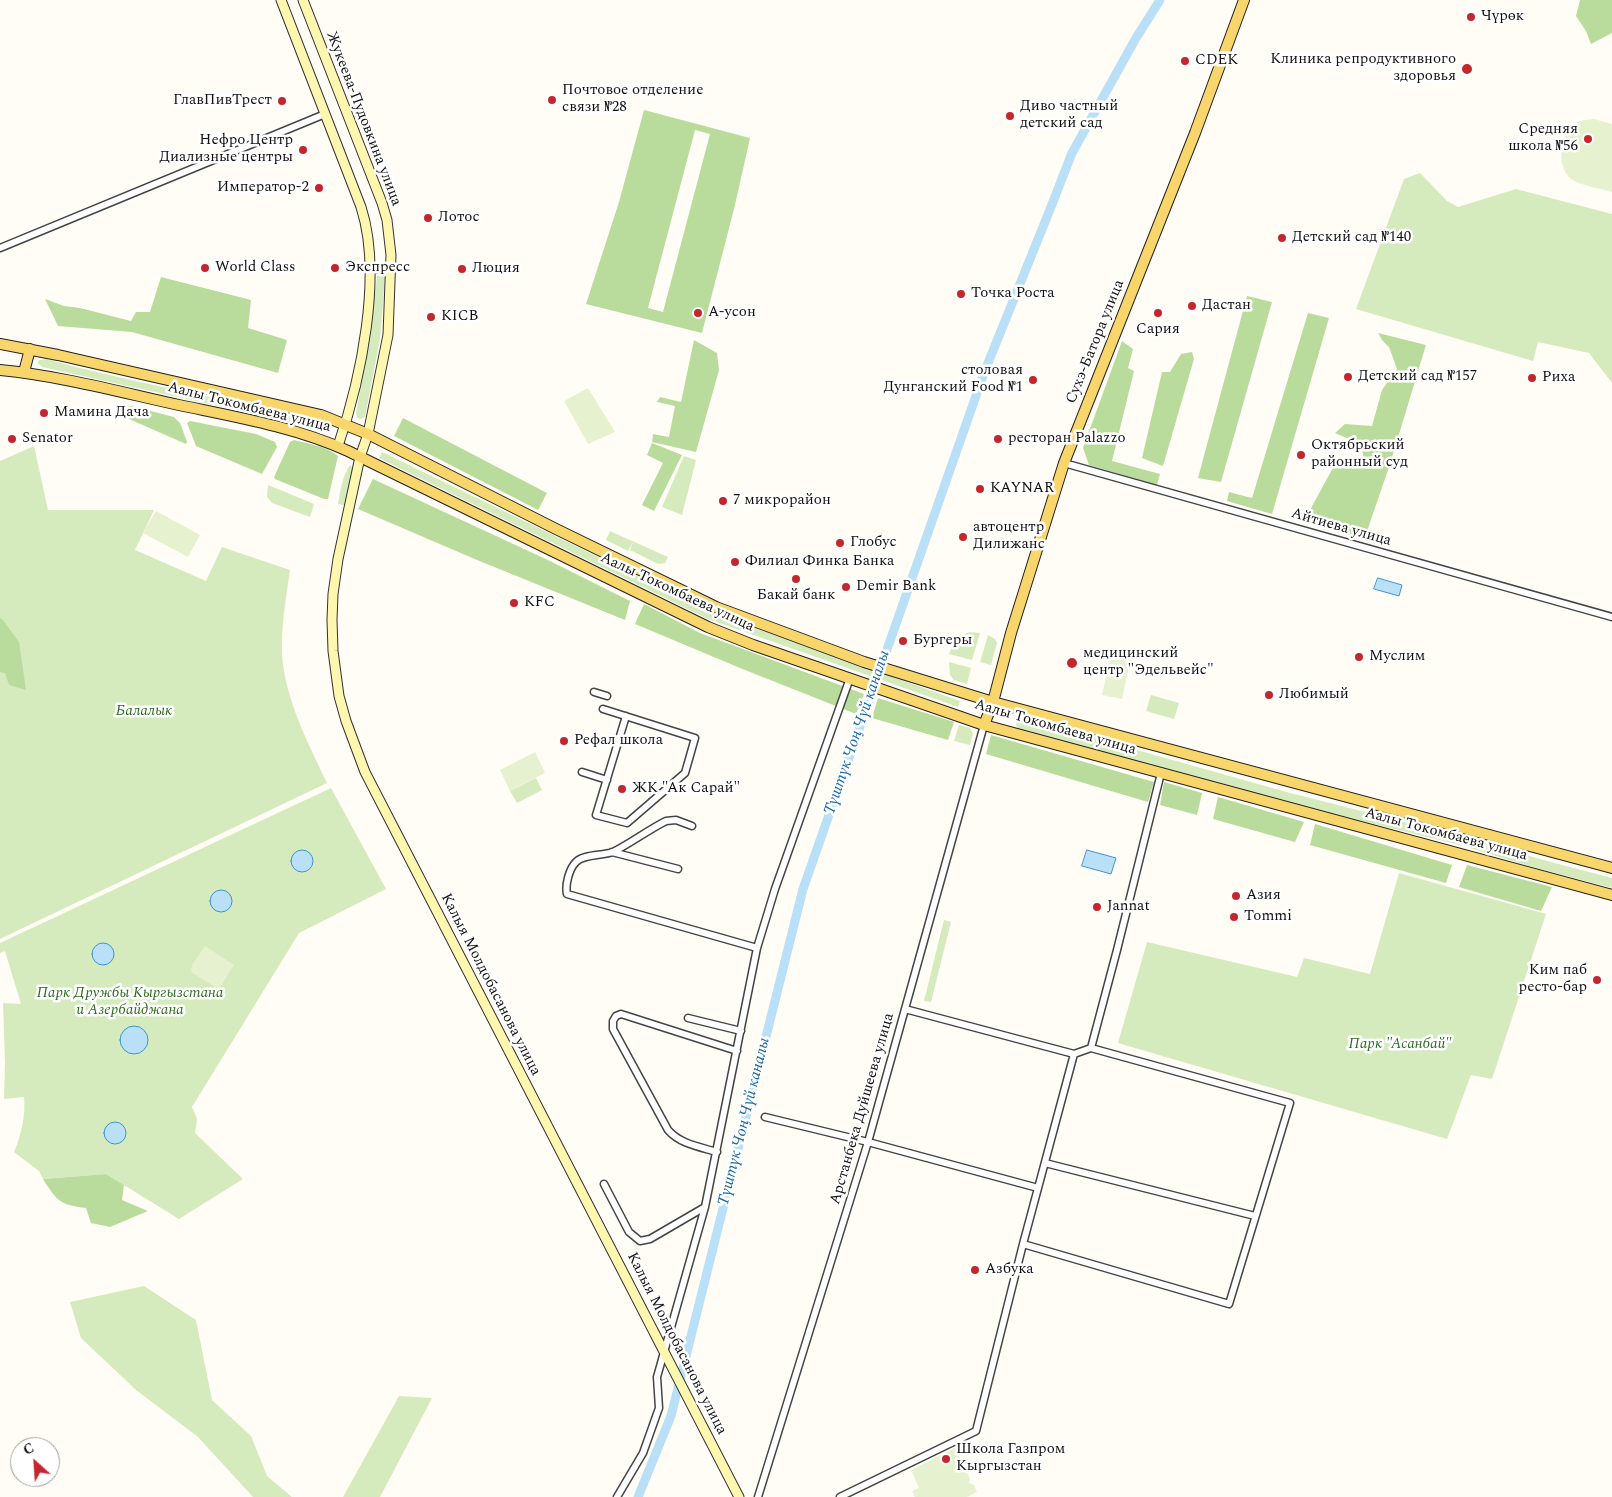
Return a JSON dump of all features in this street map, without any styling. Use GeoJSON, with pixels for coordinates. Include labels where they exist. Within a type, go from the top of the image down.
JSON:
{"type":"FeatureCollection","features":[{"type":"Feature","properties":{"kind":"main road","name":"Сухэ-Батора улица"},"geometry":{"type":"LineString","coordinates":[[984,725],[993,702],[1011,633],[1064,463],[1194,133],[1244,0]]}},
{"type":"Feature","properties":{"kind":"main road","name":"Аалы Токомбаева улица"},"geometry":{"type":"LineString","coordinates":[[0,344],[30,349],[294,409],[346,425],[368,434],[716,608],[864,662],[993,702],[1612,868]]}},
{"type":"Feature","properties":{"kind":"main road"},"geometry":{"type":"LineString","coordinates":[[24,372],[30,349]]}},
{"type":"Feature","properties":{"kind":"main road","name":"Аалы Токомбаева улица"},"geometry":{"type":"LineString","coordinates":[[0,370],[53,376],[215,412],[288,430],[338,446],[708,627],[753,645],[984,725],[1612,895]]}},
{"type":"Feature","properties":{"kind":"street"},"geometry":{"type":"LineString","coordinates":[[281,0],[366,223],[369,236],[371,268],[365,330],[353,399],[338,446]]}},
{"type":"Feature","properties":{"kind":"street","name":"Жукеева-Пудовкина улица"},"geometry":{"type":"LineString","coordinates":[[303,0],[382,203],[390,236],[391,268],[388,335],[368,434],[360,457]]}},
{"type":"Feature","properties":{"kind":"street"},"geometry":{"type":"LineString","coordinates":[[0,248],[325,114]]}},
{"type":"Feature","properties":{"kind":"street"},"geometry":{"type":"LineString","coordinates":[[371,268],[391,268]]}},
{"type":"Feature","properties":{"kind":"street","name":"Калыя Молдобасанова улица"},"geometry":{"type":"LineString","coordinates":[[360,457],[338,559],[332,612],[335,673],[339,696],[364,772],[739,1497]]}},
{"type":"Feature","properties":{"kind":"street","name":"Айтиева улица"},"geometry":{"type":"LineString","coordinates":[[1064,463],[1612,617]]}},
{"type":"Feature","properties":{"kind":"street"},"geometry":{"type":"LineString","coordinates":[[618,1497],[643,1453],[659,1408],[657,1377],[705,1207],[757,948],[775,889],[854,679]]}},
{"type":"Feature","properties":{"kind":"street"},"geometry":{"type":"LineString","coordinates":[[594,692],[607,696]]}},
{"type":"Feature","properties":{"kind":"street"},"geometry":{"type":"LineString","coordinates":[[603,709],[626,716],[695,738],[685,773],[627,823],[596,815],[626,716]]}},
{"type":"Feature","properties":{"kind":"street","name":"Арстанбека Дуйшеева улица"},"geometry":{"type":"LineString","coordinates":[[758,1497],[868,1142],[984,725]]}},
{"type":"Feature","properties":{"kind":"street"},"geometry":{"type":"LineString","coordinates":[[582,772],[607,780]]}},
{"type":"Feature","properties":{"kind":"street"},"geometry":{"type":"LineString","coordinates":[[1090,1048],[1118,950],[1161,773]]}},
{"type":"Feature","properties":{"kind":"street"},"geometry":{"type":"LineString","coordinates":[[692,826],[676,820],[666,821],[612,852],[579,860],[574,864],[565,887],[567,894],[757,948]]}},
{"type":"Feature","properties":{"kind":"street"},"geometry":{"type":"LineString","coordinates":[[612,852],[678,869]]}},
{"type":"Feature","properties":{"kind":"street"},"geometry":{"type":"LineString","coordinates":[[905,1009],[1074,1054],[1090,1048],[1290,1103],[1229,1304],[1023,1244]]}},
{"type":"Feature","properties":{"kind":"street"},"geometry":{"type":"LineString","coordinates":[[717,1152],[685,1142],[673,1136],[668,1130],[614,1029],[613,1020],[619,1014],[634,1017],[737,1051]]}},
{"type":"Feature","properties":{"kind":"street"},"geometry":{"type":"LineString","coordinates":[[688,1018],[741,1031]]}},
{"type":"Feature","properties":{"kind":"street"},"geometry":{"type":"LineString","coordinates":[[840,1497],[976,1431],[1023,1244],[1074,1054]]}},
{"type":"Feature","properties":{"kind":"street"},"geometry":{"type":"LineString","coordinates":[[765,1117],[868,1142],[1038,1188]]}},
{"type":"Feature","properties":{"kind":"street"},"geometry":{"type":"LineString","coordinates":[[1045,1162],[1255,1216]]}},
{"type":"Feature","properties":{"kind":"street"},"geometry":{"type":"LineString","coordinates":[[604,1184],[629,1232],[640,1241],[650,1239],[705,1207]]}},
{"type":"Feature","properties":{"kind":"green space"},"geometry":{"type":"Polygon","coordinates":[[[1580,0],[1612,0],[1612,33],[1591,44],[1586,31],[1576,16],[1580,0]]]}},
{"type":"Feature","properties":{"kind":"green space"},"geometry":{"type":"Polygon","coordinates":[[[644,110],[750,138],[702,333],[586,304],[619,202],[644,110]],[[695,130],[648,308],[663,312],[710,134],[695,130]]]}},
{"type":"Feature","properties":{"kind":"green space","name":"Средняя школа №56"},"geometry":{"type":"Polygon","coordinates":[[[1594,119],[1612,124],[1612,192],[1571,179],[1563,167],[1562,145],[1568,132],[1577,123],[1594,119]]]}},
{"type":"Feature","properties":{"kind":"green space"},"geometry":{"type":"Polygon","coordinates":[[[1420,173],[1447,201],[1458,207],[1516,189],[1612,214],[1612,383],[1589,353],[1538,342],[1533,361],[1356,309],[1404,179],[1420,173]]]}},
{"type":"Feature","properties":{"kind":"green space"},"geometry":{"type":"Polygon","coordinates":[[[380,274],[385,277],[380,339],[365,417],[361,419],[357,418],[356,413],[370,338],[377,276],[380,274]]]}},
{"type":"Feature","properties":{"kind":"green space"},"geometry":{"type":"Polygon","coordinates":[[[161,277],[251,300],[248,328],[287,340],[278,373],[132,332],[58,326],[45,299],[64,306],[80,308],[131,321],[136,312],[150,312],[161,277]]]}},
{"type":"Feature","properties":{"kind":"green space"},"geometry":{"type":"Polygon","coordinates":[[[1247,296],[1272,302],[1221,482],[1198,478],[1247,296]]]}},
{"type":"Feature","properties":{"kind":"green space"},"geometry":{"type":"Polygon","coordinates":[[[1308,313],[1329,318],[1272,514],[1227,501],[1229,492],[1252,498],[1308,313]]]}},
{"type":"Feature","properties":{"kind":"green space"},"geometry":{"type":"Polygon","coordinates":[[[1378,333],[1426,345],[1390,464],[1364,540],[1304,521],[1335,464],[1359,467],[1364,460],[1361,444],[1335,433],[1345,424],[1372,426],[1382,390],[1397,369],[1389,347],[1378,333]]]}},
{"type":"Feature","properties":{"kind":"green space"},"geometry":{"type":"Polygon","coordinates":[[[694,340],[717,353],[719,370],[696,452],[652,442],[653,434],[669,437],[675,406],[657,402],[660,397],[681,402],[694,340]]]}},
{"type":"Feature","properties":{"kind":"green space"},"geometry":{"type":"Polygon","coordinates":[[[1122,341],[1133,349],[1128,368],[1134,371],[1112,461],[1160,474],[1157,485],[1089,465],[1083,448],[1122,341]]]}},
{"type":"Feature","properties":{"kind":"green space"},"geometry":{"type":"Polygon","coordinates":[[[1192,352],[1194,359],[1163,466],[1142,458],[1162,372],[1170,372],[1181,354],[1192,352]]]}},
{"type":"Feature","properties":{"kind":"green space"},"geometry":{"type":"Polygon","coordinates":[[[46,359],[318,423],[316,430],[259,415],[42,367],[38,363],[39,360],[46,359]]]}},
{"type":"Feature","properties":{"kind":"green space"},"geometry":{"type":"Polygon","coordinates":[[[588,388],[615,432],[588,444],[564,401],[588,388]]]}},
{"type":"Feature","properties":{"kind":"green space"},"geometry":{"type":"Polygon","coordinates":[[[131,406],[174,417],[180,423],[187,442],[186,444],[129,419],[125,410],[126,407],[131,406]]]}},
{"type":"Feature","properties":{"kind":"green space"},"geometry":{"type":"Polygon","coordinates":[[[403,418],[547,493],[538,510],[394,436],[403,418]]]}},
{"type":"Feature","properties":{"kind":"green space"},"geometry":{"type":"Polygon","coordinates":[[[190,421],[256,434],[275,442],[277,447],[262,474],[196,446],[187,423],[190,421]]]}},
{"type":"Feature","properties":{"kind":"green space"},"geometry":{"type":"Polygon","coordinates":[[[294,440],[323,448],[338,456],[328,499],[275,479],[274,477],[290,442],[294,440]]]}},
{"type":"Feature","properties":{"kind":"green space"},"geometry":{"type":"Polygon","coordinates":[[[652,443],[682,455],[654,511],[642,505],[663,463],[647,455],[652,443]]]}},
{"type":"Feature","properties":{"kind":"green space","name":"Балалык"},"geometry":{"type":"Polygon","coordinates":[[[34,446],[48,510],[154,510],[135,550],[206,581],[222,547],[290,570],[282,633],[284,671],[298,720],[327,783],[0,939],[0,461],[34,446]]]}},
{"type":"Feature","properties":{"kind":"green space"},"geometry":{"type":"Polygon","coordinates":[[[382,452],[714,613],[960,701],[958,707],[708,619],[379,458],[382,452]]]}},
{"type":"Feature","properties":{"kind":"green space"},"geometry":{"type":"Polygon","coordinates":[[[684,456],[696,460],[682,515],[662,507],[684,456]]]}},
{"type":"Feature","properties":{"kind":"green space"},"geometry":{"type":"Polygon","coordinates":[[[350,465],[354,469],[348,506],[338,504],[344,478],[350,465]]]}},
{"type":"Feature","properties":{"kind":"green space"},"geometry":{"type":"Polygon","coordinates":[[[373,479],[550,561],[630,601],[625,620],[358,509],[373,479]]]}},
{"type":"Feature","properties":{"kind":"green space"},"geometry":{"type":"Polygon","coordinates":[[[268,485],[314,504],[310,517],[272,503],[267,497],[268,485]]]}},
{"type":"Feature","properties":{"kind":"green space"},"geometry":{"type":"Polygon","coordinates":[[[156,511],[200,535],[188,557],[143,533],[156,511]]]}},
{"type":"Feature","properties":{"kind":"green space"},"geometry":{"type":"Polygon","coordinates":[[[610,531],[668,557],[665,563],[658,564],[630,550],[633,542],[628,551],[606,540],[610,531]]]}},
{"type":"Feature","properties":{"kind":"green space"},"geometry":{"type":"Polygon","coordinates":[[[644,604],[700,633],[864,694],[856,714],[635,624],[644,604]]]}},
{"type":"Feature","properties":{"kind":"green space"},"geometry":{"type":"Polygon","coordinates":[[[0,618],[19,642],[26,690],[9,685],[5,673],[0,672],[0,618]]]}},
{"type":"Feature","properties":{"kind":"green space"},"geometry":{"type":"Polygon","coordinates":[[[970,632],[980,633],[972,660],[949,654],[956,640],[970,632]]]}},
{"type":"Feature","properties":{"kind":"green space"},"geometry":{"type":"Polygon","coordinates":[[[988,635],[995,639],[997,643],[991,665],[980,662],[988,635]]]}},
{"type":"Feature","properties":{"kind":"green space"},"geometry":{"type":"Polygon","coordinates":[[[1112,648],[1132,652],[1122,699],[1102,695],[1112,648]]]}},
{"type":"Feature","properties":{"kind":"green space"},"geometry":{"type":"Polygon","coordinates":[[[949,662],[971,668],[967,684],[954,680],[950,675],[949,662]]]}},
{"type":"Feature","properties":{"kind":"green space"},"geometry":{"type":"Polygon","coordinates":[[[1151,695],[1179,703],[1174,719],[1146,711],[1151,695]]]}},
{"type":"Feature","properties":{"kind":"green space"},"geometry":{"type":"Polygon","coordinates":[[[878,698],[954,722],[948,740],[872,718],[878,698]]]}},
{"type":"Feature","properties":{"kind":"green space"},"geometry":{"type":"Polygon","coordinates":[[[1023,718],[1290,793],[1461,836],[1460,845],[1235,790],[1017,728],[1016,723],[1023,718]]]}},
{"type":"Feature","properties":{"kind":"green space"},"geometry":{"type":"Polygon","coordinates":[[[959,725],[970,728],[973,733],[970,745],[954,741],[959,725]]]}},
{"type":"Feature","properties":{"kind":"green space"},"geometry":{"type":"Polygon","coordinates":[[[991,735],[1154,782],[1148,802],[986,754],[991,735]]]}},
{"type":"Feature","properties":{"kind":"green space"},"geometry":{"type":"Polygon","coordinates":[[[535,752],[545,773],[510,791],[500,770],[535,752]]]}},
{"type":"Feature","properties":{"kind":"green space"},"geometry":{"type":"Polygon","coordinates":[[[536,778],[542,790],[517,803],[510,791],[536,778]]]}},
{"type":"Feature","properties":{"kind":"green space"},"geometry":{"type":"Polygon","coordinates":[[[1164,782],[1202,793],[1197,815],[1160,805],[1164,782]]]}},
{"type":"Feature","properties":{"kind":"green space","name":"Парк Дружбы Кыргызстана и Азербайджана"},"geometry":{"type":"Polygon","coordinates":[[[331,788],[386,889],[299,933],[192,1107],[197,1119],[195,1133],[243,1179],[179,1219],[106,1174],[43,1179],[39,1171],[14,1152],[22,1125],[24,1097],[4,1099],[3,1003],[21,1004],[5,951],[0,953],[0,943],[331,788]]]}},
{"type":"Feature","properties":{"kind":"green space"},"geometry":{"type":"Polygon","coordinates":[[[1218,797],[1304,822],[1295,842],[1213,819],[1218,797]]]}},
{"type":"Feature","properties":{"kind":"green space"},"geometry":{"type":"Polygon","coordinates":[[[1315,824],[1452,865],[1446,883],[1310,845],[1315,824]]]}},
{"type":"Feature","properties":{"kind":"green space"},"geometry":{"type":"Polygon","coordinates":[[[1473,838],[1536,858],[1612,878],[1612,888],[1470,848],[1473,838]]]}},
{"type":"Feature","properties":{"kind":"green space"},"geometry":{"type":"Polygon","coordinates":[[[1467,865],[1552,887],[1541,911],[1459,887],[1467,865]]]}},
{"type":"Feature","properties":{"kind":"green space","name":"Парк \"Асанбай\""},"geometry":{"type":"Polygon","coordinates":[[[1399,873],[1546,914],[1492,1079],[1471,1075],[1447,1139],[1118,1043],[1147,942],[1297,977],[1304,958],[1370,974],[1399,873]]]}},
{"type":"Feature","properties":{"kind":"green space"},"geometry":{"type":"Polygon","coordinates":[[[944,920],[951,922],[931,1002],[924,1001],[944,920]]]}},
{"type":"Feature","properties":{"kind":"green space"},"geometry":{"type":"Polygon","coordinates":[[[205,946],[234,965],[219,989],[191,972],[192,965],[205,946]]]}},
{"type":"Feature","properties":{"kind":"green space"},"geometry":{"type":"Polygon","coordinates":[[[106,1174],[124,1185],[122,1200],[148,1211],[110,1227],[91,1223],[86,1208],[60,1201],[43,1179],[106,1174]]]}},
{"type":"Feature","properties":{"kind":"green space"},"geometry":{"type":"Polygon","coordinates":[[[144,1286],[196,1320],[212,1400],[251,1436],[267,1476],[292,1497],[253,1497],[198,1437],[136,1390],[81,1338],[70,1302],[144,1286]]]}},
{"type":"Feature","properties":{"kind":"green space"},"geometry":{"type":"Polygon","coordinates":[[[399,1396],[432,1398],[380,1497],[343,1497],[399,1396]]]}},
{"type":"Feature","properties":{"kind":"green space","name":"Школа Газпром Кыргызстан"},"geometry":{"type":"Polygon","coordinates":[[[955,1448],[970,1479],[969,1483],[974,1485],[977,1492],[967,1497],[915,1497],[912,1491],[919,1488],[911,1470],[955,1448]]]}},
{"type":"Feature","properties":{"kind":"water"},"geometry":{"type":"Polygon","coordinates":[[[1378,578],[1402,585],[1399,596],[1374,589],[1378,578]]]}},
{"type":"Feature","properties":{"kind":"water"},"geometry":{"type":"Polygon","coordinates":[[[302,850],[310,853],[313,861],[310,869],[302,872],[294,869],[291,861],[294,853],[302,850]]]}},
{"type":"Feature","properties":{"kind":"water"},"geometry":{"type":"Polygon","coordinates":[[[1087,850],[1116,858],[1111,874],[1082,866],[1087,850]]]}},
{"type":"Feature","properties":{"kind":"water"},"geometry":{"type":"Polygon","coordinates":[[[221,890],[229,893],[232,901],[229,909],[221,912],[213,909],[210,901],[213,893],[221,890]]]}},
{"type":"Feature","properties":{"kind":"water"},"geometry":{"type":"Polygon","coordinates":[[[103,943],[111,946],[114,954],[111,962],[103,965],[95,962],[92,954],[95,946],[103,943]]]}},
{"type":"Feature","properties":{"kind":"water"},"geometry":{"type":"Polygon","coordinates":[[[134,1026],[144,1030],[148,1040],[144,1050],[134,1054],[124,1050],[120,1040],[124,1030],[134,1026]]]}},
{"type":"Feature","properties":{"kind":"water"},"geometry":{"type":"Polygon","coordinates":[[[115,1122],[123,1125],[126,1133],[123,1141],[115,1144],[107,1141],[104,1133],[107,1125],[115,1122]]]}},
{"type":"Feature","properties":{"kind":"waterway","name":"Түштүк Чоң Чүй каналы"},"geometry":{"type":"LineString","coordinates":[[638,1497],[671,1416],[803,889],[984,373],[1072,153],[1136,38],[1160,0]]}},
{"type":"Feature","properties":{"kind":"place","name":"Чүрөк"},"geometry":{"type":"Point","coordinates":[1471,17]}},
{"type":"Feature","properties":{"kind":"place","name":"CDEK"},"geometry":{"type":"Point","coordinates":[1185,61]}},
{"type":"Feature","properties":{"kind":"place","name":"Клиника репродуктивного здоровья"},"geometry":{"type":"Point","coordinates":[1467,69]}},
{"type":"Feature","properties":{"kind":"place","name":"Почтовое отделение связи №28"},"geometry":{"type":"Point","coordinates":[552,100]}},
{"type":"Feature","properties":{"kind":"place","name":"ГлавПивТрест"},"geometry":{"type":"Point","coordinates":[282,101]}},
{"type":"Feature","properties":{"kind":"place","name":"Диво частный детский сад"},"geometry":{"type":"Point","coordinates":[1010,116]}},
{"type":"Feature","properties":{"kind":"place","name":"Средняя школа №56"},"geometry":{"type":"Point","coordinates":[1588,139]}},
{"type":"Feature","properties":{"kind":"place","name":"Нефро Центр Диализные центры"},"geometry":{"type":"Point","coordinates":[303,150]}},
{"type":"Feature","properties":{"kind":"place","name":"Император-2"},"geometry":{"type":"Point","coordinates":[319,188]}},
{"type":"Feature","properties":{"kind":"place","name":"Лотос"},"geometry":{"type":"Point","coordinates":[428,218]}},
{"type":"Feature","properties":{"kind":"place","name":"Детский сад №140"},"geometry":{"type":"Point","coordinates":[1282,238]}},
{"type":"Feature","properties":{"kind":"place","name":"World Class"},"geometry":{"type":"Point","coordinates":[205,268]}},
{"type":"Feature","properties":{"kind":"place","name":"Экспресс"},"geometry":{"type":"Point","coordinates":[335,268]}},
{"type":"Feature","properties":{"kind":"place","name":"Люция"},"geometry":{"type":"Point","coordinates":[462,269]}},
{"type":"Feature","properties":{"kind":"place","name":"Точка Роста"},"geometry":{"type":"Point","coordinates":[961,294]}},
{"type":"Feature","properties":{"kind":"place","name":"Дастан"},"geometry":{"type":"Point","coordinates":[1192,306]}},
{"type":"Feature","properties":{"kind":"place","name":"А-усон"},"geometry":{"type":"Point","coordinates":[698,313]}},
{"type":"Feature","properties":{"kind":"place","name":"Сария"},"geometry":{"type":"Point","coordinates":[1158,313]}},
{"type":"Feature","properties":{"kind":"place","name":"KICB"},"geometry":{"type":"Point","coordinates":[431,317]}},
{"type":"Feature","properties":{"kind":"place","name":"Детский сад №157"},"geometry":{"type":"Point","coordinates":[1348,377]}},
{"type":"Feature","properties":{"kind":"place","name":"Риха"},"geometry":{"type":"Point","coordinates":[1532,378]}},
{"type":"Feature","properties":{"kind":"place","name":"столовая Дунганский Food №1"},"geometry":{"type":"Point","coordinates":[1033,380]}},
{"type":"Feature","properties":{"kind":"place","name":"Мамина Дача"},"geometry":{"type":"Point","coordinates":[44,413]}},
{"type":"Feature","properties":{"kind":"place","name":"Senator"},"geometry":{"type":"Point","coordinates":[12,439]}},
{"type":"Feature","properties":{"kind":"place","name":"ресторан Palazzo"},"geometry":{"type":"Point","coordinates":[998,439]}},
{"type":"Feature","properties":{"kind":"place","name":"Октябрьский районный суд"},"geometry":{"type":"Point","coordinates":[1301,455]}},
{"type":"Feature","properties":{"kind":"place","name":"KAYNAR"},"geometry":{"type":"Point","coordinates":[980,489]}},
{"type":"Feature","properties":{"kind":"place","name":"7 микрорайон"},"geometry":{"type":"Point","coordinates":[723,501]}},
{"type":"Feature","properties":{"kind":"place","name":"автоцентр Дилижанс"},"geometry":{"type":"Point","coordinates":[963,537]}},
{"type":"Feature","properties":{"kind":"place","name":"Глобус"},"geometry":{"type":"Point","coordinates":[840,543]}},
{"type":"Feature","properties":{"kind":"place","name":"Филиал Финка Банка"},"geometry":{"type":"Point","coordinates":[735,562]}},
{"type":"Feature","properties":{"kind":"place","name":"Бакай банк"},"geometry":{"type":"Point","coordinates":[796,579]}},
{"type":"Feature","properties":{"kind":"place","name":"Demir Bank"},"geometry":{"type":"Point","coordinates":[846,587]}},
{"type":"Feature","properties":{"kind":"place","name":"KFC"},"geometry":{"type":"Point","coordinates":[514,603]}},
{"type":"Feature","properties":{"kind":"place","name":"Бургеры"},"geometry":{"type":"Point","coordinates":[903,641]}},
{"type":"Feature","properties":{"kind":"place","name":"Муслим"},"geometry":{"type":"Point","coordinates":[1359,657]}},
{"type":"Feature","properties":{"kind":"place","name":"медицинский центр \"Эдельвейс\""},"geometry":{"type":"Point","coordinates":[1072,663]}},
{"type":"Feature","properties":{"kind":"place","name":"Любимый"},"geometry":{"type":"Point","coordinates":[1269,695]}},
{"type":"Feature","properties":{"kind":"place","name":"Рефал школа"},"geometry":{"type":"Point","coordinates":[564,741]}},
{"type":"Feature","properties":{"kind":"place","name":"ЖК \"Ак Сарай\""},"geometry":{"type":"Point","coordinates":[622,789]}},
{"type":"Feature","properties":{"kind":"place","name":"Азия"},"geometry":{"type":"Point","coordinates":[1236,896]}},
{"type":"Feature","properties":{"kind":"place","name":"Jannat"},"geometry":{"type":"Point","coordinates":[1097,907]}},
{"type":"Feature","properties":{"kind":"place","name":"Tommi"},"geometry":{"type":"Point","coordinates":[1234,917]}},
{"type":"Feature","properties":{"kind":"place","name":"Ким паб ресто-бар"},"geometry":{"type":"Point","coordinates":[1597,980]}},
{"type":"Feature","properties":{"kind":"place","name":"Азбука"},"geometry":{"type":"Point","coordinates":[975,1270]}},
{"type":"Feature","properties":{"kind":"place","name":"Школа Газпром Кыргызстан"},"geometry":{"type":"Point","coordinates":[946,1459]}}]}
